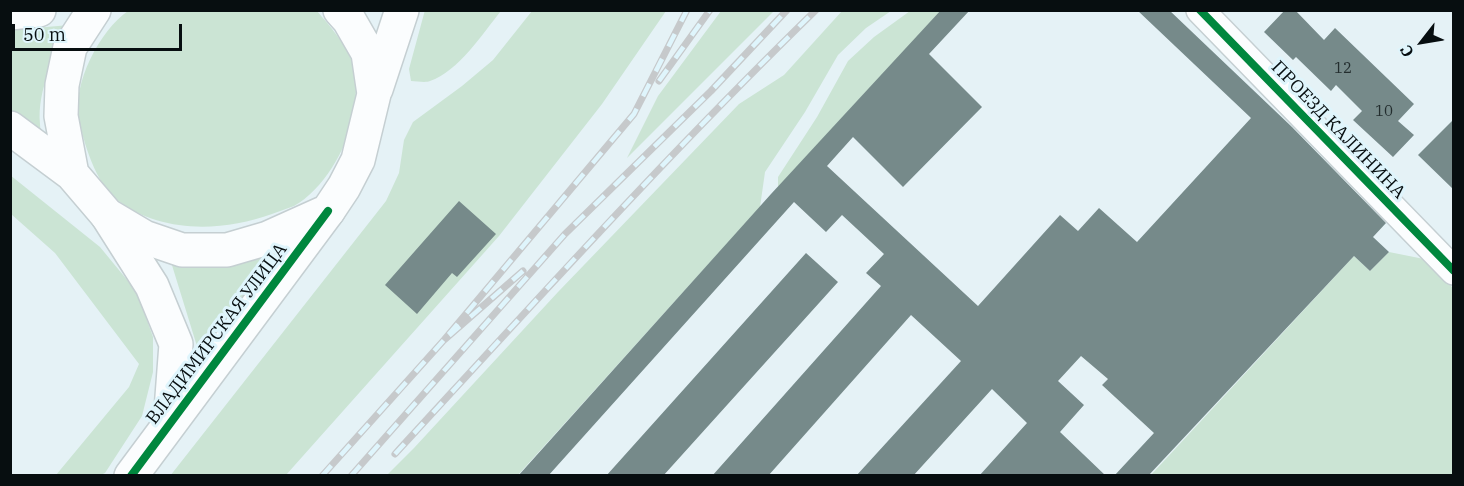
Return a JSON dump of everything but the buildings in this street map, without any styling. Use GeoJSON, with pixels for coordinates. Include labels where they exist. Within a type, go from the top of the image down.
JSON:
{"type":"FeatureCollection","features":[{"type":"Feature","properties":{"kind":"main road"},"geometry":{"type":"LineString","coordinates":[[10,13],[39,10]]}},
{"type":"Feature","properties":{"kind":"main road"},"geometry":{"type":"LineString","coordinates":[[72,174],[61,116],[62,85],[70,47],[94,10]]}},
{"type":"Feature","properties":{"kind":"main road"},"geometry":{"type":"LineString","coordinates":[[340,10],[349,20],[368,53],[374,94]]}},
{"type":"Feature","properties":{"kind":"main road","name":"ВЛАДИМИРСКАЯ УЛИЦА"},"geometry":{"type":"LineString","coordinates":[[131,476],[344,187],[358,160],[374,94],[402,10]]}},
{"type":"Feature","properties":{"kind":"main road"},"geometry":{"type":"LineString","coordinates":[[10,128],[72,174],[107,215],[144,237],[182,250],[227,250],[268,238],[328,211]]}},
{"type":"Feature","properties":{"kind":"main road","name":"ВЛАДИМИРСКАЯ УЛИЦА"},"geometry":{"type":"LineString","coordinates":[[107,215],[152,286],[177,344],[170,423]]}},
{"type":"Feature","properties":{"kind":"street","name":"ПРОЕЗД КАЛИНИНА"},"geometry":{"type":"LineString","coordinates":[[1200,10],[1454,271]]}},
{"type":"Feature","properties":{"kind":"green space"},"geometry":{"type":"Polygon","coordinates":[[[425,10],[501,11],[469,51],[450,69],[430,81],[411,81],[409,69],[425,10]]]}},
{"type":"Feature","properties":{"kind":"green space"},"geometry":{"type":"Polygon","coordinates":[[[128,11],[317,11],[348,52],[354,66],[356,88],[353,117],[345,142],[332,168],[315,190],[289,208],[253,220],[212,226],[172,224],[152,219],[116,199],[102,183],[87,150],[78,104],[84,74],[98,44],[128,11]]]}},
{"type":"Feature","properties":{"kind":"green space"},"geometry":{"type":"Polygon","coordinates":[[[532,11],[666,11],[602,104],[499,236],[286,475],[170,476],[386,201],[399,173],[404,140],[413,122],[493,60],[532,11]]]}},
{"type":"Feature","properties":{"kind":"green space"},"geometry":{"type":"Polygon","coordinates":[[[721,11],[774,11],[627,158],[658,96],[721,11]]]}},
{"type":"Feature","properties":{"kind":"green space"},"geometry":{"type":"Polygon","coordinates":[[[842,11],[891,11],[866,28],[838,55],[805,112],[765,172],[760,207],[518,475],[386,476],[558,292],[739,104],[784,75],[842,11]]]}},
{"type":"Feature","properties":{"kind":"green space"},"geometry":{"type":"Polygon","coordinates":[[[910,11],[941,11],[778,187],[778,177],[817,117],[848,61],[874,37],[910,11]]]}},
{"type":"Feature","properties":{"kind":"green space"},"geometry":{"type":"Polygon","coordinates":[[[70,25],[48,73],[41,98],[40,127],[45,148],[11,121],[10,30],[70,25]]]}},
{"type":"Feature","properties":{"kind":"green space"},"geometry":{"type":"Polygon","coordinates":[[[10,175],[100,247],[137,292],[153,337],[153,372],[142,416],[105,473],[101,475],[56,475],[129,387],[139,364],[55,253],[11,214],[10,175]]]}},
{"type":"Feature","properties":{"kind":"green space"},"geometry":{"type":"Polygon","coordinates":[[[301,242],[204,369],[171,262],[301,242]]]}},
{"type":"Feature","properties":{"kind":"green space"},"geometry":{"type":"Polygon","coordinates":[[[1389,252],[1424,259],[1453,288],[1453,475],[1150,476],[1354,256],[1370,271],[1389,252]]]}},
{"type":"Feature","properties":{"kind":"railway"},"geometry":{"type":"LineString","coordinates":[[523,271],[444,340],[634,114],[687,10]]}},
{"type":"Feature","properties":{"kind":"railway"},"geometry":{"type":"LineString","coordinates":[[659,81],[710,10]]}},
{"type":"Feature","properties":{"kind":"railway"},"geometry":{"type":"LineString","coordinates":[[351,476],[565,234],[711,91],[787,10]]}},
{"type":"Feature","properties":{"kind":"railway"},"geometry":{"type":"LineString","coordinates":[[395,454],[655,174],[816,10]]}},
{"type":"Feature","properties":{"kind":"railway"},"geometry":{"type":"LineString","coordinates":[[322,476],[444,340]]}},
{"type":"Feature","properties":{"kind":"cycle path"},"geometry":{"type":"LineString","coordinates":[[1200,10],[1454,271]]}},
{"type":"Feature","properties":{"kind":"cycle path"},"geometry":{"type":"LineString","coordinates":[[131,476],[328,211]]}}]}
